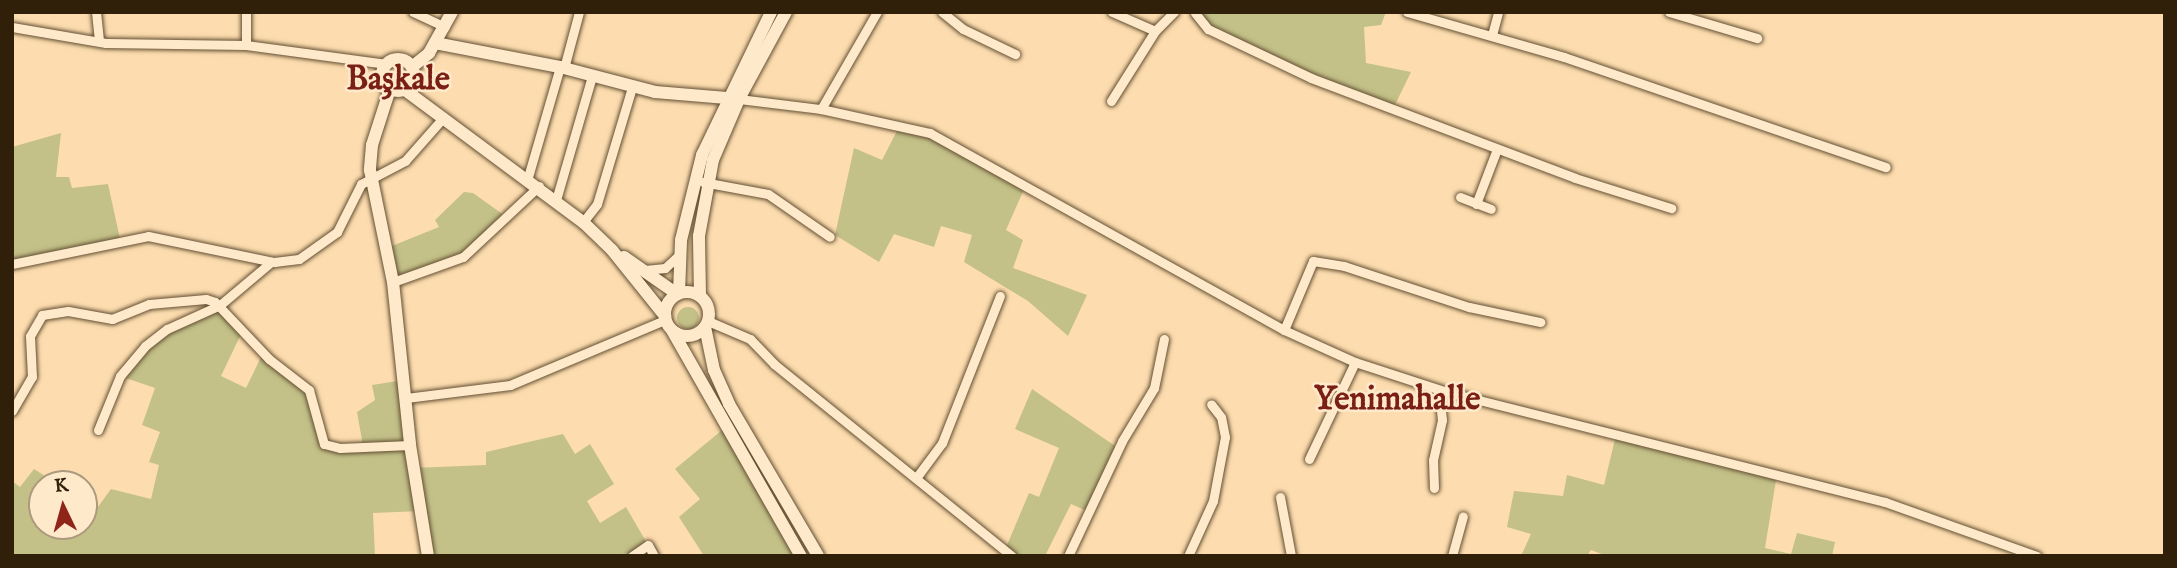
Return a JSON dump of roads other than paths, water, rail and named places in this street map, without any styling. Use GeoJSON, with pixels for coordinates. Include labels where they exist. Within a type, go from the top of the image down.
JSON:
{"type":"FeatureCollection","features":[{"type":"Feature","properties":{"kind":"street"},"geometry":{"type":"LineString","coordinates":[[96,12],[99,42]]}},
{"type":"Feature","properties":{"kind":"street"},"geometry":{"type":"LineString","coordinates":[[246,12],[246,45]]}},
{"type":"Feature","properties":{"kind":"street"},"geometry":{"type":"LineString","coordinates":[[413,12],[444,27]]}},
{"type":"Feature","properties":{"kind":"street"},"geometry":{"type":"LineString","coordinates":[[412,68],[435,43],[452,12]]}},
{"type":"Feature","properties":{"kind":"street"},"geometry":{"type":"LineString","coordinates":[[528,177],[579,12]]}},
{"type":"Feature","properties":{"kind":"street"},"geometry":{"type":"LineString","coordinates":[[732,99],[786,12]]}},
{"type":"Feature","properties":{"kind":"street"},"geometry":{"type":"LineString","coordinates":[[821,109],[864,28],[877,12]]}},
{"type":"Feature","properties":{"kind":"street"},"geometry":{"type":"LineString","coordinates":[[942,12],[973,35],[1015,54]]}},
{"type":"Feature","properties":{"kind":"street"},"geometry":{"type":"LineString","coordinates":[[1112,12],[1155,31]]}},
{"type":"Feature","properties":{"kind":"street"},"geometry":{"type":"LineString","coordinates":[[1111,101],[1155,31],[1174,12]]}},
{"type":"Feature","properties":{"kind":"street"},"geometry":{"type":"LineString","coordinates":[[1185,12],[1197,13],[1203,26],[1259,55],[1497,149],[1671,208]]}},
{"type":"Feature","properties":{"kind":"street"},"geometry":{"type":"LineString","coordinates":[[1407,12],[1492,35],[1886,167]]}},
{"type":"Feature","properties":{"kind":"street"},"geometry":{"type":"LineString","coordinates":[[1492,35],[1498,12]]}},
{"type":"Feature","properties":{"kind":"street"},"geometry":{"type":"LineString","coordinates":[[1670,12],[1690,15],[1757,38]]}},
{"type":"Feature","properties":{"kind":"street"},"geometry":{"type":"LineString","coordinates":[[665,318],[667,304],[678,294],[678,256],[700,181],[767,14]]}},
{"type":"Feature","properties":{"kind":"street"},"geometry":{"type":"LineString","coordinates":[[12,27],[99,42],[246,45],[387,64],[402,60],[412,68],[413,80],[405,90]]}},
{"type":"Feature","properties":{"kind":"street"},"geometry":{"type":"LineString","coordinates":[[435,43],[562,68],[632,87],[821,109],[948,141],[1284,330],[1355,362],[1439,390],[1885,502],[2037,556]]}},
{"type":"Feature","properties":{"kind":"street"},"geometry":{"type":"LineString","coordinates":[[387,64],[382,76],[390,89],[371,151],[372,179],[393,282],[410,445],[430,556]]}},
{"type":"Feature","properties":{"kind":"street"},"geometry":{"type":"LineString","coordinates":[[556,200],[592,76]]}},
{"type":"Feature","properties":{"kind":"street"},"geometry":{"type":"LineString","coordinates":[[583,222],[597,204],[632,87]]}},
{"type":"Feature","properties":{"kind":"street"},"geometry":{"type":"LineString","coordinates":[[390,89],[405,90],[442,119],[528,177],[583,222],[612,250],[665,318],[799,555]]}},
{"type":"Feature","properties":{"kind":"street"},"geometry":{"type":"LineString","coordinates":[[12,264],[148,236],[271,262],[299,259],[326,242],[341,227],[359,188],[405,161],[442,119]]}},
{"type":"Feature","properties":{"kind":"street"},"geometry":{"type":"LineString","coordinates":[[1476,204],[1497,149]]}},
{"type":"Feature","properties":{"kind":"street"},"geometry":{"type":"LineString","coordinates":[[700,181],[768,194],[830,237]]}},
{"type":"Feature","properties":{"kind":"street"},"geometry":{"type":"LineString","coordinates":[[700,181],[697,250],[700,296],[709,309],[707,324],[715,370],[729,404],[818,556]]}},
{"type":"Feature","properties":{"kind":"street"},"geometry":{"type":"LineString","coordinates":[[393,282],[464,257],[539,187]]}},
{"type":"Feature","properties":{"kind":"street"},"geometry":{"type":"LineString","coordinates":[[1460,197],[1492,209]]}},
{"type":"Feature","properties":{"kind":"street"},"geometry":{"type":"LineString","coordinates":[[612,250],[678,294],[700,296]]}},
{"type":"Feature","properties":{"kind":"street"},"geometry":{"type":"LineString","coordinates":[[645,270],[665,268],[678,256]]}},
{"type":"Feature","properties":{"kind":"street"},"geometry":{"type":"LineString","coordinates":[[1284,330],[1313,261],[1344,266],[1469,307],[1541,322]]}},
{"type":"Feature","properties":{"kind":"street"},"geometry":{"type":"LineString","coordinates":[[98,430],[120,376],[138,353],[167,329],[218,306],[271,262]]}},
{"type":"Feature","properties":{"kind":"street"},"geometry":{"type":"LineString","coordinates":[[916,478],[942,443],[1000,296]]}},
{"type":"Feature","properties":{"kind":"street"},"geometry":{"type":"LineString","coordinates":[[12,411],[32,377],[30,336],[42,315],[68,311],[112,319],[149,304],[206,299],[218,306],[269,359],[312,393],[324,444],[340,448],[410,445]]}},
{"type":"Feature","properties":{"kind":"street"},"geometry":{"type":"LineString","coordinates":[[406,398],[510,384],[665,318]]}},
{"type":"Feature","properties":{"kind":"street"},"geometry":{"type":"LineString","coordinates":[[673,332],[692,336],[707,324]]}},
{"type":"Feature","properties":{"kind":"street"},"geometry":{"type":"LineString","coordinates":[[707,324],[750,339],[774,364],[1012,556]]}},
{"type":"Feature","properties":{"kind":"street"},"geometry":{"type":"LineString","coordinates":[[1068,556],[1122,441],[1154,388],[1164,339]]}},
{"type":"Feature","properties":{"kind":"street"},"geometry":{"type":"LineString","coordinates":[[1309,458],[1355,362]]}},
{"type":"Feature","properties":{"kind":"street"},"geometry":{"type":"LineString","coordinates":[[1434,488],[1433,460],[1442,420],[1439,390]]}},
{"type":"Feature","properties":{"kind":"street"},"geometry":{"type":"LineString","coordinates":[[1188,556],[1213,501],[1225,437],[1222,417],[1211,404]]}},
{"type":"Feature","properties":{"kind":"street"},"geometry":{"type":"LineString","coordinates":[[1280,497],[1291,556]]}},
{"type":"Feature","properties":{"kind":"street"},"geometry":{"type":"LineString","coordinates":[[1452,556],[1463,516]]}},
{"type":"Feature","properties":{"kind":"street"},"geometry":{"type":"LineString","coordinates":[[632,556],[648,545],[654,556]]}},
{"type":"Feature","properties":{"kind":"district","name":"Başkale"},"geometry":{"type":"Point","coordinates":[398,81]}},
{"type":"Feature","properties":{"kind":"district","name":"Yenimahalle"},"geometry":{"type":"Point","coordinates":[1397,401]}}]}
